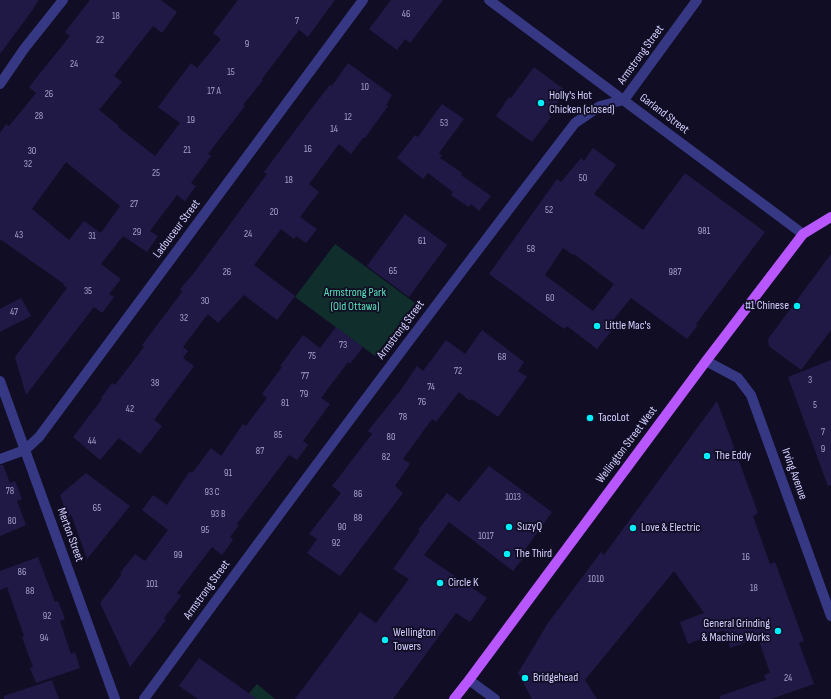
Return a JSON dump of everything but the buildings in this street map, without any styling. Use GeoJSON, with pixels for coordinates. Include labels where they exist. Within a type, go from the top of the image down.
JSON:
{"type":"FeatureCollection","features":[{"type":"Feature","properties":{"kind":"main road","name":"Wellington Street West"},"geometry":{"type":"LineString","coordinates":[[454,699],[706,361],[803,234],[831,217]]}},
{"type":"Feature","properties":{"kind":"street"},"geometry":{"type":"LineString","coordinates":[[0,84],[24,49],[63,0]]}},
{"type":"Feature","properties":{"kind":"street","name":"Ladouceur Street"},"geometry":{"type":"LineString","coordinates":[[0,459],[25,450],[39,437],[363,0]]}},
{"type":"Feature","properties":{"kind":"street","name":"Garland Street"},"geometry":{"type":"LineString","coordinates":[[489,0],[803,234]]}},
{"type":"Feature","properties":{"kind":"street","name":"Armstrong Street"},"geometry":{"type":"LineString","coordinates":[[144,699],[253,550],[575,123],[600,106],[624,100],[697,0]]}},
{"type":"Feature","properties":{"kind":"street","name":"Irving Avenue"},"geometry":{"type":"LineString","coordinates":[[706,361],[738,378],[751,395],[831,616]]}},
{"type":"Feature","properties":{"kind":"street","name":"Merton Street"},"geometry":{"type":"LineString","coordinates":[[0,381],[114,699]]}},
{"type":"Feature","properties":{"kind":"street"},"geometry":{"type":"LineString","coordinates":[[469,680],[495,699]]}},
{"type":"Feature","properties":{"kind":"green space","name":"Armstrong Park (Old Ottawa)"},"geometry":{"type":"Polygon","coordinates":[[[335,244],[415,303],[375,356],[295,297],[335,244]]]}},
{"type":"Feature","properties":{"kind":"green space"},"geometry":{"type":"Polygon","coordinates":[[[257,684],[275,699],[244,699],[257,684]]]}},
{"type":"Feature","properties":{"kind":"place","name":"Holly's Hot Chicken (closed)"},"geometry":{"type":"Point","coordinates":[541,103]}},
{"type":"Feature","properties":{"kind":"place","name":"#1 Chinese"},"geometry":{"type":"Point","coordinates":[797,306]}},
{"type":"Feature","properties":{"kind":"place","name":"Little Mac's"},"geometry":{"type":"Point","coordinates":[597,326]}},
{"type":"Feature","properties":{"kind":"place","name":"TacoLot"},"geometry":{"type":"Point","coordinates":[590,418]}},
{"type":"Feature","properties":{"kind":"place","name":"The Eddy"},"geometry":{"type":"Point","coordinates":[707,456]}},
{"type":"Feature","properties":{"kind":"place","name":"SuzyQ"},"geometry":{"type":"Point","coordinates":[509,527]}},
{"type":"Feature","properties":{"kind":"place","name":"Love & Electric"},"geometry":{"type":"Point","coordinates":[633,528]}},
{"type":"Feature","properties":{"kind":"place","name":"The Third"},"geometry":{"type":"Point","coordinates":[507,554]}},
{"type":"Feature","properties":{"kind":"place","name":"Circle K"},"geometry":{"type":"Point","coordinates":[440,583]}},
{"type":"Feature","properties":{"kind":"place","name":"General Grinding & Machine Works"},"geometry":{"type":"Point","coordinates":[778,631]}},
{"type":"Feature","properties":{"kind":"place","name":"Wellington Towers"},"geometry":{"type":"Point","coordinates":[385,640]}},
{"type":"Feature","properties":{"kind":"place","name":"Bridgehead"},"geometry":{"type":"Point","coordinates":[525,678]}}]}
